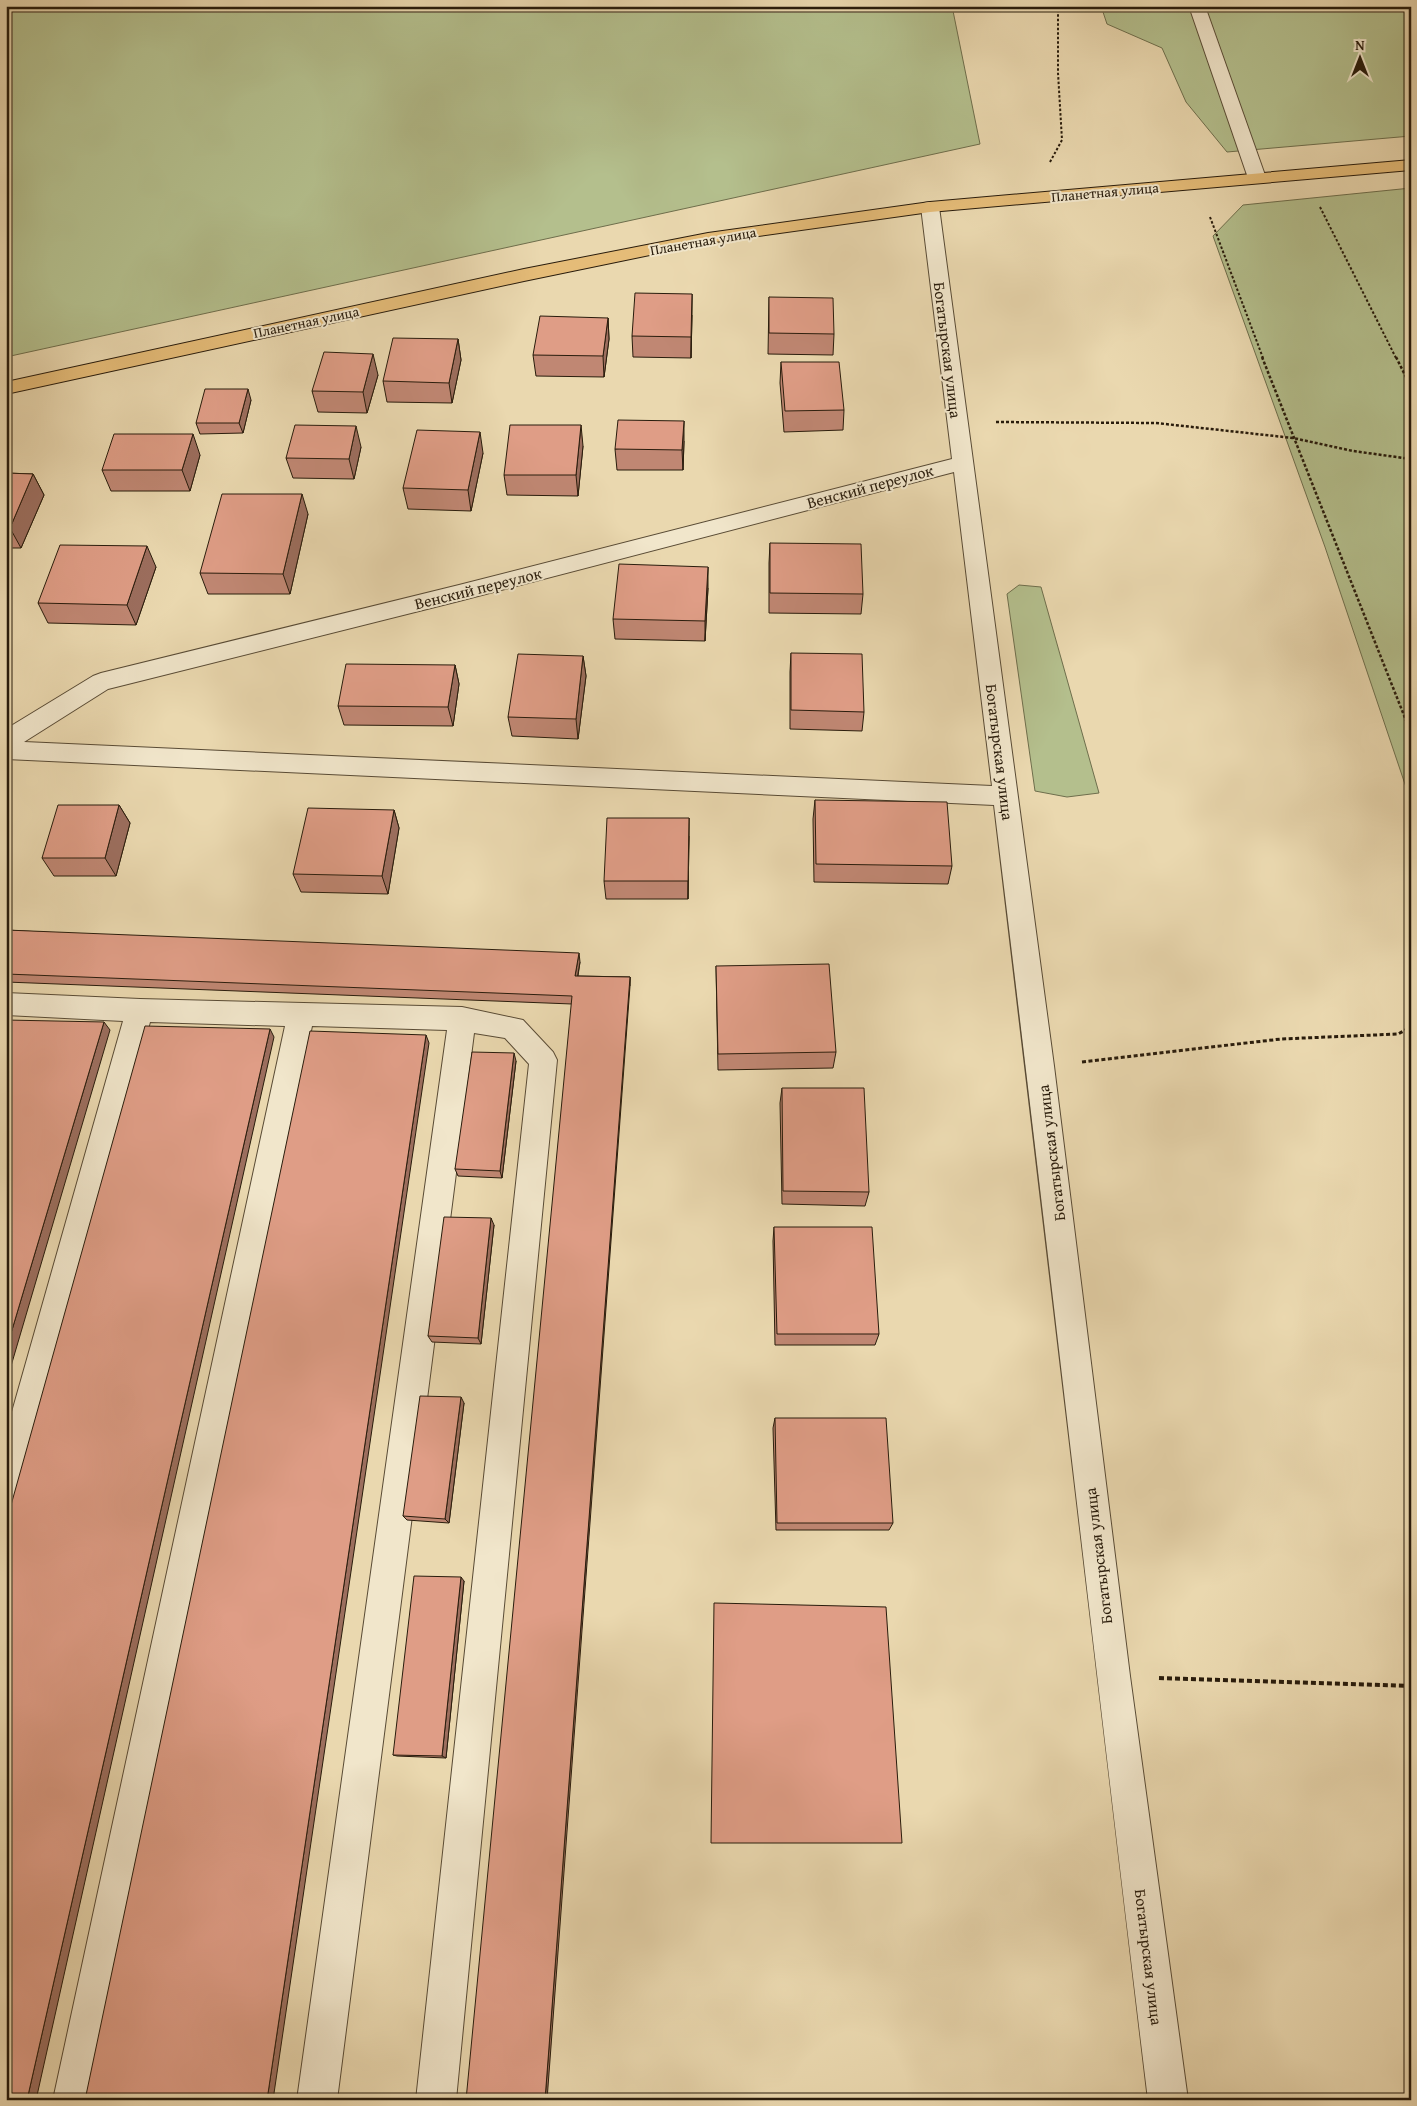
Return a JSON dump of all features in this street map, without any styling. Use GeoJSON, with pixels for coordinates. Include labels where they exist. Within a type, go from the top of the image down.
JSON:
{"type":"FeatureCollection","features":[{"type":"Feature","properties":{"kind":"main road","name":"Планетная улица"},"geometry":{"type":"LineString","coordinates":[[6,388],[524,274],[708,238],[930,207],[1411,165]]}},
{"type":"Feature","properties":{"kind":"street"},"geometry":{"type":"LineString","coordinates":[[1197,6],[1257,178]]}},
{"type":"Feature","properties":{"kind":"street","name":"Богатырская улица"},"geometry":{"type":"LineString","coordinates":[[930,207],[1040,1066],[1113,1676],[1168,2100]]}},
{"type":"Feature","properties":{"kind":"street","name":"Венский переулок"},"geometry":{"type":"LineString","coordinates":[[6,741],[101,682],[450,596],[963,462]]}},
{"type":"Feature","properties":{"kind":"street"},"geometry":{"type":"LineString","coordinates":[[6,750],[1006,796]]}},
{"type":"Feature","properties":{"kind":"street"},"geometry":{"type":"LineString","coordinates":[[6,1004],[140,1010],[462,1019],[513,1028],[543,1060],[436,2100]]}},
{"type":"Feature","properties":{"kind":"street"},"geometry":{"type":"LineString","coordinates":[[6,1491],[140,1010]]}},
{"type":"Feature","properties":{"kind":"street"},"geometry":{"type":"LineString","coordinates":[[73,2100],[301,1014]]}},
{"type":"Feature","properties":{"kind":"street"},"geometry":{"type":"LineString","coordinates":[[317,2100],[462,1019]]}},
{"type":"Feature","properties":{"kind":"path"},"geometry":{"type":"LineString","coordinates":[[1032,199],[1062,140],[1058,72],[1058,6]]}},
{"type":"Feature","properties":{"kind":"path"},"geometry":{"type":"LineString","coordinates":[[1303,174],[1411,387]]}},
{"type":"Feature","properties":{"kind":"path"},"geometry":{"type":"LineString","coordinates":[[1198,184],[1293,438],[1411,733]]}},
{"type":"Feature","properties":{"kind":"path"},"geometry":{"type":"LineString","coordinates":[[992,422],[1156,423],[1293,438],[1353,451],[1411,460]]}},
{"type":"Feature","properties":{"kind":"path"},"geometry":{"type":"LineString","coordinates":[[1074,1063],[1281,1039],[1398,1034],[1411,1027]]}},
{"type":"Feature","properties":{"kind":"path"},"geometry":{"type":"LineString","coordinates":[[1150,1678],[1411,1686]]}},
{"type":"Feature","properties":{"kind":"green space"},"geometry":{"type":"Polygon","coordinates":[[[6,6],[952,6],[980,144],[6,357],[6,6]]]}},
{"type":"Feature","properties":{"kind":"green space"},"geometry":{"type":"Polygon","coordinates":[[[1101,6],[1411,6],[1411,136],[1227,152],[1186,102],[1162,48],[1107,24],[1101,6]]]}},
{"type":"Feature","properties":{"kind":"green space"},"geometry":{"type":"Polygon","coordinates":[[[1411,188],[1411,802],[1325,547],[1213,236],[1243,205],[1411,188]]]}},
{"type":"Feature","properties":{"kind":"green space"},"geometry":{"type":"Polygon","coordinates":[[[1019,585],[1041,587],[1099,793],[1067,797],[1035,791],[1007,594],[1019,585]]]}},
{"type":"Feature","properties":{"kind":"building"},"geometry":{"type":"Polygon","coordinates":[[[635,293],[692,294],[691,337],[632,336],[635,293]]]}},
{"type":"Feature","properties":{"kind":"building"},"geometry":{"type":"Polygon","coordinates":[[[769,297],[833,298],[834,334],[769,333],[769,297]]]}},
{"type":"Feature","properties":{"kind":"building"},"geometry":{"type":"Polygon","coordinates":[[[540,316],[608,318],[603,356],[533,355],[540,316]]]}},
{"type":"Feature","properties":{"kind":"building"},"geometry":{"type":"Polygon","coordinates":[[[393,338],[458,339],[449,383],[383,381],[393,338]]]}},
{"type":"Feature","properties":{"kind":"building"},"geometry":{"type":"Polygon","coordinates":[[[324,352],[373,354],[363,392],[312,391],[324,352]]]}},
{"type":"Feature","properties":{"kind":"building"},"geometry":{"type":"Polygon","coordinates":[[[781,362],[839,362],[844,410],[785,411],[781,362]]]}},
{"type":"Feature","properties":{"kind":"building"},"geometry":{"type":"Polygon","coordinates":[[[205,389],[248,389],[239,423],[196,423],[205,389]]]}},
{"type":"Feature","properties":{"kind":"building"},"geometry":{"type":"Polygon","coordinates":[[[618,420],[684,421],[682,450],[615,449],[618,420]]]}},
{"type":"Feature","properties":{"kind":"building"},"geometry":{"type":"Polygon","coordinates":[[[295,425],[356,426],[349,459],[286,458],[295,425]]]}},
{"type":"Feature","properties":{"kind":"building"},"geometry":{"type":"Polygon","coordinates":[[[510,425],[581,425],[576,475],[504,475],[510,425]]]}},
{"type":"Feature","properties":{"kind":"building"},"geometry":{"type":"Polygon","coordinates":[[[417,430],[480,432],[468,490],[403,488],[417,430]]]}},
{"type":"Feature","properties":{"kind":"building"},"geometry":{"type":"Polygon","coordinates":[[[114,434],[193,434],[182,470],[102,470],[114,434]]]}},
{"type":"Feature","properties":{"kind":"building"},"geometry":{"type":"Polygon","coordinates":[[[6,473],[33,474],[10,528],[6,528],[6,473]]]}},
{"type":"Feature","properties":{"kind":"building"},"geometry":{"type":"Polygon","coordinates":[[[222,494],[302,494],[283,574],[200,573],[222,494]]]}},
{"type":"Feature","properties":{"kind":"building"},"geometry":{"type":"Polygon","coordinates":[[[770,543],[861,544],[863,594],[770,593],[770,543]]]}},
{"type":"Feature","properties":{"kind":"building"},"geometry":{"type":"Polygon","coordinates":[[[60,545],[147,546],[127,605],[38,603],[60,545]]]}},
{"type":"Feature","properties":{"kind":"building"},"geometry":{"type":"Polygon","coordinates":[[[619,564],[708,567],[705,621],[613,619],[619,564]]]}},
{"type":"Feature","properties":{"kind":"building"},"geometry":{"type":"Polygon","coordinates":[[[791,653],[862,654],[864,712],[791,710],[791,653]]]}},
{"type":"Feature","properties":{"kind":"building"},"geometry":{"type":"Polygon","coordinates":[[[518,654],[583,656],[576,719],[508,717],[518,654]]]}},
{"type":"Feature","properties":{"kind":"building"},"geometry":{"type":"Polygon","coordinates":[[[346,664],[455,665],[448,707],[338,706],[346,664]]]}},
{"type":"Feature","properties":{"kind":"building"},"geometry":{"type":"Polygon","coordinates":[[[815,800],[947,802],[952,866],[816,864],[815,800]]]}},
{"type":"Feature","properties":{"kind":"building"},"geometry":{"type":"Polygon","coordinates":[[[58,805],[119,805],[105,858],[42,858],[58,805]]]}},
{"type":"Feature","properties":{"kind":"building"},"geometry":{"type":"Polygon","coordinates":[[[308,808],[394,810],[382,876],[293,874],[308,808]]]}},
{"type":"Feature","properties":{"kind":"building"},"geometry":{"type":"Polygon","coordinates":[[[607,818],[689,818],[688,881],[604,881],[607,818]]]}},
{"type":"Feature","properties":{"kind":"building"},"geometry":{"type":"Polygon","coordinates":[[[6,930],[579,953],[575,976],[630,977],[545,2100],[466,2100],[572,996],[6,974],[6,930]]]}},
{"type":"Feature","properties":{"kind":"building"},"geometry":{"type":"Polygon","coordinates":[[[829,964],[836,1052],[718,1054],[716,966],[829,964]]]}},
{"type":"Feature","properties":{"kind":"building"},"geometry":{"type":"Polygon","coordinates":[[[6,1020],[104,1022],[6,1350],[6,1020]]]}},
{"type":"Feature","properties":{"kind":"building"},"geometry":{"type":"Polygon","coordinates":[[[145,1026],[270,1029],[27,2100],[6,2100],[6,1523],[145,1026]]]}},
{"type":"Feature","properties":{"kind":"building"},"geometry":{"type":"Polygon","coordinates":[[[310,1031],[426,1035],[267,2100],[85,2100],[310,1031]]]}},
{"type":"Feature","properties":{"kind":"building"},"geometry":{"type":"Polygon","coordinates":[[[472,1052],[514,1053],[500,1171],[455,1169],[472,1052]]]}},
{"type":"Feature","properties":{"kind":"building"},"geometry":{"type":"Polygon","coordinates":[[[782,1088],[864,1088],[869,1192],[783,1191],[782,1088]]]}},
{"type":"Feature","properties":{"kind":"building"},"geometry":{"type":"Polygon","coordinates":[[[444,1217],[491,1218],[478,1338],[428,1336],[444,1217]]]}},
{"type":"Feature","properties":{"kind":"building"},"geometry":{"type":"Polygon","coordinates":[[[774,1227],[872,1227],[879,1334],[777,1334],[774,1227]]]}},
{"type":"Feature","properties":{"kind":"building"},"geometry":{"type":"Polygon","coordinates":[[[420,1396],[461,1397],[445,1519],[403,1516],[420,1396]]]}},
{"type":"Feature","properties":{"kind":"building"},"geometry":{"type":"Polygon","coordinates":[[[775,1418],[886,1418],[893,1523],[777,1523],[775,1418]]]}},
{"type":"Feature","properties":{"kind":"building"},"geometry":{"type":"Polygon","coordinates":[[[414,1576],[461,1577],[442,1756],[393,1755],[414,1576]]]}},
{"type":"Feature","properties":{"kind":"building"},"geometry":{"type":"Polygon","coordinates":[[[714,1603],[886,1607],[902,1843],[711,1843],[714,1603]]]}}]}
